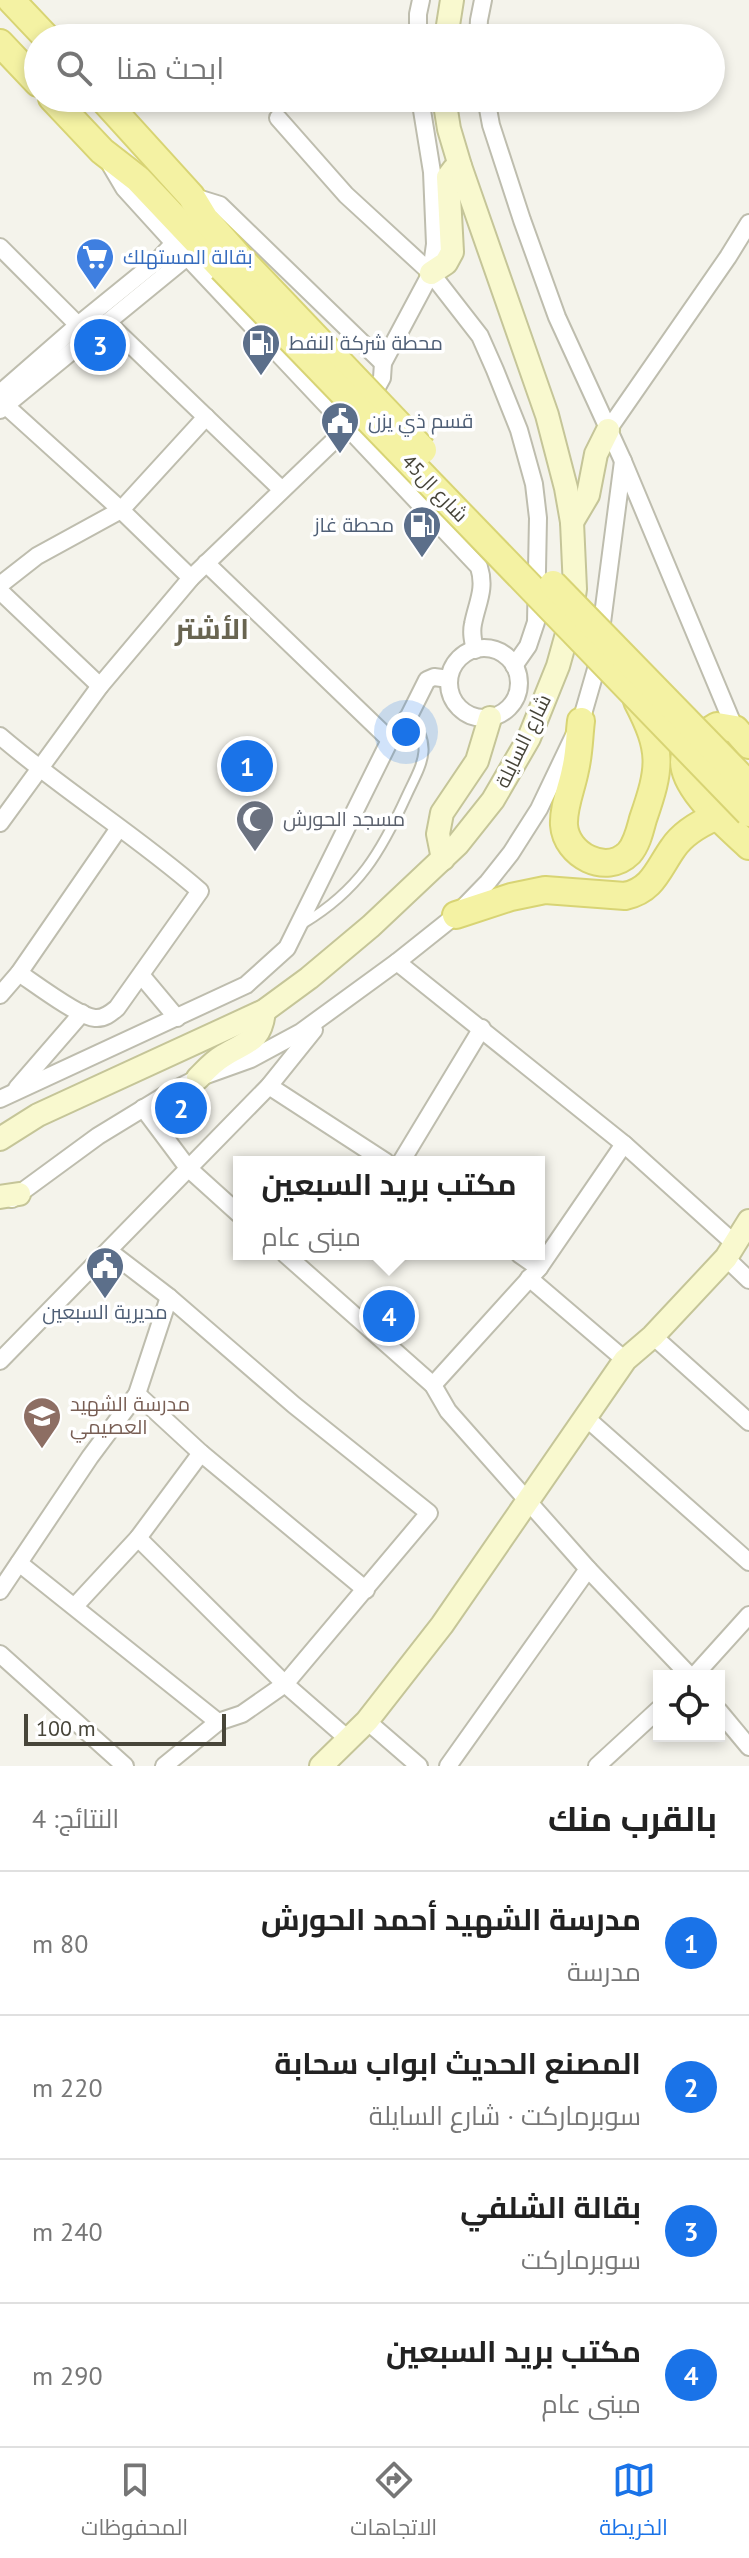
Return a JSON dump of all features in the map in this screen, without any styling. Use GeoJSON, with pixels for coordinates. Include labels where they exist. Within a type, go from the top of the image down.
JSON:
{"type":"FeatureCollection","features":[{"type":"Feature","properties":{"kind":"main road"},"geometry":{"type":"LineString","coordinates":[[448,24],[452,0]]}},
{"type":"Feature","properties":{"kind":"main road"},"geometry":{"type":"LineString","coordinates":[[24,6],[37,24]]}},
{"type":"Feature","properties":{"kind":"main road"},"geometry":{"type":"LineString","coordinates":[[0,43],[24,68]]}},
{"type":"Feature","properties":{"kind":"main road","name":"شارع ال45"},"geometry":{"type":"LineString","coordinates":[[65,112],[102,151],[138,179],[230,262],[749,785]]}},
{"type":"Feature","properties":{"kind":"main road","name":"شارع ال45"},"geometry":{"type":"LineString","coordinates":[[115,112],[191,196],[230,262],[632,691],[736,818]]}},
{"type":"Feature","properties":{"kind":"main road","name":"شارع السايلة"},"geometry":{"type":"LineString","coordinates":[[4,1134],[264,1011],[309,978],[443,859],[493,800],[517,761],[539,714],[558,666],[570,623],[575,589],[572,522],[547,415],[460,166],[446,112]]}},
{"type":"Feature","properties":{"kind":"main road"},"geometry":{"type":"LineString","coordinates":[[431,273],[446,263],[452,252],[448,177],[460,166]]}},
{"type":"Feature","properties":{"kind":"main road"},"geometry":{"type":"LineString","coordinates":[[572,522],[588,495],[596,454],[608,430]]}},
{"type":"Feature","properties":{"kind":"main road"},"geometry":{"type":"LineString","coordinates":[[581,721],[576,766],[565,817],[566,836],[584,857],[593,861],[612,861],[629,853],[634,845],[654,789],[657,771],[655,740],[632,691]]}},
{"type":"Feature","properties":{"kind":"main road"},"geometry":{"type":"LineString","coordinates":[[443,859],[438,834],[442,813],[482,752],[490,718]]}},
{"type":"Feature","properties":{"kind":"main road"},"geometry":{"type":"LineString","coordinates":[[742,737],[717,726],[698,737],[685,753],[683,769],[691,786],[736,818],[749,846]]}},
{"type":"Feature","properties":{"kind":"main road"},"geometry":{"type":"LineString","coordinates":[[456,915],[511,897],[545,890],[625,896],[634,894],[654,879],[682,837],[715,817],[736,818]]}},
{"type":"Feature","properties":{"kind":"main road"},"geometry":{"type":"LineString","coordinates":[[198,1078],[223,1056],[254,1039],[263,1024],[264,1011]]}},
{"type":"Feature","properties":{"kind":"main road"},"geometry":{"type":"LineString","coordinates":[[321,1766],[367,1721],[442,1625],[625,1360],[653,1336],[730,1250],[749,1221]]}},
{"type":"Feature","properties":{"kind":"street"},"geometry":{"type":"LineString","coordinates":[[418,24],[421,0]]}},
{"type":"Feature","properties":{"kind":"street"},"geometry":{"type":"LineString","coordinates":[[479,24],[483,0]]}},
{"type":"Feature","properties":{"kind":"street"},"geometry":{"type":"LineString","coordinates":[[0,823],[100,686],[191,578],[346,429],[370,400],[382,378],[383,363],[431,273],[435,244],[432,172],[422,112]]}},
{"type":"Feature","properties":{"kind":"street"},"geometry":{"type":"LineString","coordinates":[[489,112],[557,317],[742,737]]}},
{"type":"Feature","properties":{"kind":"street"},"geometry":{"type":"LineString","coordinates":[[278,118],[346,195],[431,273],[480,336],[519,430],[534,484],[538,531],[536,622],[528,646],[514,666]]}},
{"type":"Feature","properties":{"kind":"street"},"geometry":{"type":"LineString","coordinates":[[102,151],[124,188],[346,429],[479,567],[483,579],[473,623],[475,650]]}},
{"type":"Feature","properties":{"kind":"street"},"geometry":{"type":"LineString","coordinates":[[191,196],[220,205],[383,363]]}},
{"type":"Feature","properties":{"kind":"street"},"geometry":{"type":"LineString","coordinates":[[608,430],[749,223]]}},
{"type":"Feature","properties":{"kind":"street"},"geometry":{"type":"LineString","coordinates":[[2,403],[78,325],[158,260],[174,243]]}},
{"type":"Feature","properties":{"kind":"street"},"geometry":{"type":"LineString","coordinates":[[0,247],[78,325]]}},
{"type":"Feature","properties":{"kind":"street"},"geometry":{"type":"LineString","coordinates":[[2,403],[187,257]]}},
{"type":"Feature","properties":{"kind":"street"},"geometry":{"type":"LineString","coordinates":[[107,322],[282,490]]}},
{"type":"Feature","properties":{"kind":"street"},"geometry":{"type":"LineString","coordinates":[[2,403],[191,578]]}},
{"type":"Feature","properties":{"kind":"street"},"geometry":{"type":"LineString","coordinates":[[0,585],[37,556],[121,510],[206,417]]}},
{"type":"Feature","properties":{"kind":"street"},"geometry":{"type":"LineString","coordinates":[[6,1199],[143,1108],[198,1078],[251,1059],[301,1032],[456,915],[488,882],[539,809],[581,721],[596,669],[623,461]]}},
{"type":"Feature","properties":{"kind":"street"},"geometry":{"type":"LineString","coordinates":[[206,563],[390,740]]}},
{"type":"Feature","properties":{"kind":"street"},"geometry":{"type":"LineString","coordinates":[[0,591],[100,686]]}},
{"type":"Feature","properties":{"kind":"street"},"geometry":{"type":"LineString","coordinates":[[475,650],[493,650],[509,659],[514,666],[519,684],[507,710],[490,718],[469,715],[460,709],[450,690],[449,679],[458,661],[475,650]]}},
{"type":"Feature","properties":{"kind":"street"},"geometry":{"type":"LineString","coordinates":[[6,1096],[246,985],[287,948],[390,740],[409,716],[427,680],[434,677],[449,679]]}},
{"type":"Feature","properties":{"kind":"street"},"geometry":{"type":"LineString","coordinates":[[0,736],[38,769],[200,891],[117,1008],[108,1015],[95,1018],[82,1013],[19,973]]}},
{"type":"Feature","properties":{"kind":"street"},"geometry":{"type":"LineString","coordinates":[[0,995],[19,973],[119,828]]}},
{"type":"Feature","properties":{"kind":"street"},"geometry":{"type":"LineString","coordinates":[[397,962],[624,1144],[730,1250],[749,1280]]}},
{"type":"Feature","properties":{"kind":"street"},"geometry":{"type":"LineString","coordinates":[[141,975],[177,1018]]}},
{"type":"Feature","properties":{"kind":"street"},"geometry":{"type":"LineString","coordinates":[[6,1096],[82,1013]]}},
{"type":"Feature","properties":{"kind":"street"},"geometry":{"type":"LineString","coordinates":[[0,1361],[269,1086],[324,1016]]}},
{"type":"Feature","properties":{"kind":"street"},"geometry":{"type":"LineString","coordinates":[[405,1156],[482,1028]]}},
{"type":"Feature","properties":{"kind":"street"},"geometry":{"type":"LineString","coordinates":[[269,1086],[377,1156]]}},
{"type":"Feature","properties":{"kind":"street"},"geometry":{"type":"LineString","coordinates":[[143,1108],[188,1168],[233,1209]]}},
{"type":"Feature","properties":{"kind":"street"},"geometry":{"type":"LineString","coordinates":[[545,1257],[624,1144]]}},
{"type":"Feature","properties":{"kind":"street"},"geometry":{"type":"LineString","coordinates":[[109,1251],[169,1297],[294,1405],[429,1513],[285,1684],[242,1714],[218,1722],[164,1766]]}},
{"type":"Feature","properties":{"kind":"street"},"geometry":{"type":"LineString","coordinates":[[292,1260],[433,1385],[448,1411],[588,1569],[686,1670]]}},
{"type":"Feature","properties":{"kind":"street"},"geometry":{"type":"LineString","coordinates":[[524,1260],[625,1360]]}},
{"type":"Feature","properties":{"kind":"street"},"geometry":{"type":"LineString","coordinates":[[433,1385],[543,1260]]}},
{"type":"Feature","properties":{"kind":"street"},"geometry":{"type":"LineString","coordinates":[[0,1591],[90,1457],[137,1394],[169,1297]]}},
{"type":"Feature","properties":{"kind":"street"},"geometry":{"type":"LineString","coordinates":[[653,1336],[749,1422]]}},
{"type":"Feature","properties":{"kind":"street"},"geometry":{"type":"LineString","coordinates":[[137,1394],[201,1453],[366,1590]]}},
{"type":"Feature","properties":{"kind":"street"},"geometry":{"type":"LineString","coordinates":[[584,1416],[749,1562]]}},
{"type":"Feature","properties":{"kind":"street"},"geometry":{"type":"LineString","coordinates":[[75,1606],[138,1538],[201,1453]]}},
{"type":"Feature","properties":{"kind":"street"},"geometry":{"type":"LineString","coordinates":[[138,1538],[285,1684],[348,1739]]}},
{"type":"Feature","properties":{"kind":"street"},"geometry":{"type":"LineString","coordinates":[[19,1563],[218,1722]]}},
{"type":"Feature","properties":{"kind":"street"},"geometry":{"type":"LineString","coordinates":[[448,1766],[588,1569]]}},
{"type":"Feature","properties":{"kind":"street"},"geometry":{"type":"LineString","coordinates":[[698,1670],[749,1615]]}},
{"type":"Feature","properties":{"kind":"street"},"geometry":{"type":"LineString","coordinates":[[0,1654],[125,1766]]}},
{"type":"Feature","properties":{"kind":"street"},"geometry":{"type":"LineString","coordinates":[[597,1766],[653,1715]]}},
{"type":"Feature","properties":{"kind":"street"},"geometry":{"type":"LineString","coordinates":[[725,1718],[749,1747]]}},
{"type":"Feature","properties":{"kind":"street"},"geometry":{"type":"LineString","coordinates":[[367,1721],[419,1766]]}},
{"type":"Feature","properties":{"kind":"lane"},"geometry":{"type":"LineString","coordinates":[[299,926],[316,916],[360,876],[379,853],[423,758],[422,736],[409,716]]}},
{"type":"Feature","properties":{"kind":"place","name":"بقالة المستهلك"},"geometry":{"type":"Point","coordinates":[95,291]}},
{"type":"Feature","properties":{"kind":"place","name":"بقالة الشلفي"},"geometry":{"type":"Point","coordinates":[100,345]}},
{"type":"Feature","properties":{"kind":"place","name":"محطة شركة النفط"},"geometry":{"type":"Point","coordinates":[261,377]}},
{"type":"Feature","properties":{"kind":"place","name":"قسم ذي يزن"},"geometry":{"type":"Point","coordinates":[340,455]}},
{"type":"Feature","properties":{"kind":"place","name":"محطة غاز"},"geometry":{"type":"Point","coordinates":[422,559]}},
{"type":"Feature","properties":{"kind":"place","name":"مدرسة الشهيد أحمد الحورش"},"geometry":{"type":"Point","coordinates":[247,766]}},
{"type":"Feature","properties":{"kind":"place","name":"مسجد الحورش"},"geometry":{"type":"Point","coordinates":[255,853]}},
{"type":"Feature","properties":{"kind":"place","name":"المصنع الحديث ابواب سحابة"},"geometry":{"type":"Point","coordinates":[181,1108]}},
{"type":"Feature","properties":{"kind":"place","name":"مديرية السبعين"},"geometry":{"type":"Point","coordinates":[105,1300]}},
{"type":"Feature","properties":{"kind":"place","name":"مكتب بريد السبعين"},"geometry":{"type":"Point","coordinates":[389,1316]}},
{"type":"Feature","properties":{"kind":"place","name":"مدرسة الشهيد العصيمي"},"geometry":{"type":"Point","coordinates":[42,1450]}},
{"type":"Feature","properties":{"kind":"district","name":"الأشتر"},"geometry":{"type":"Point","coordinates":[212,628]}}]}
